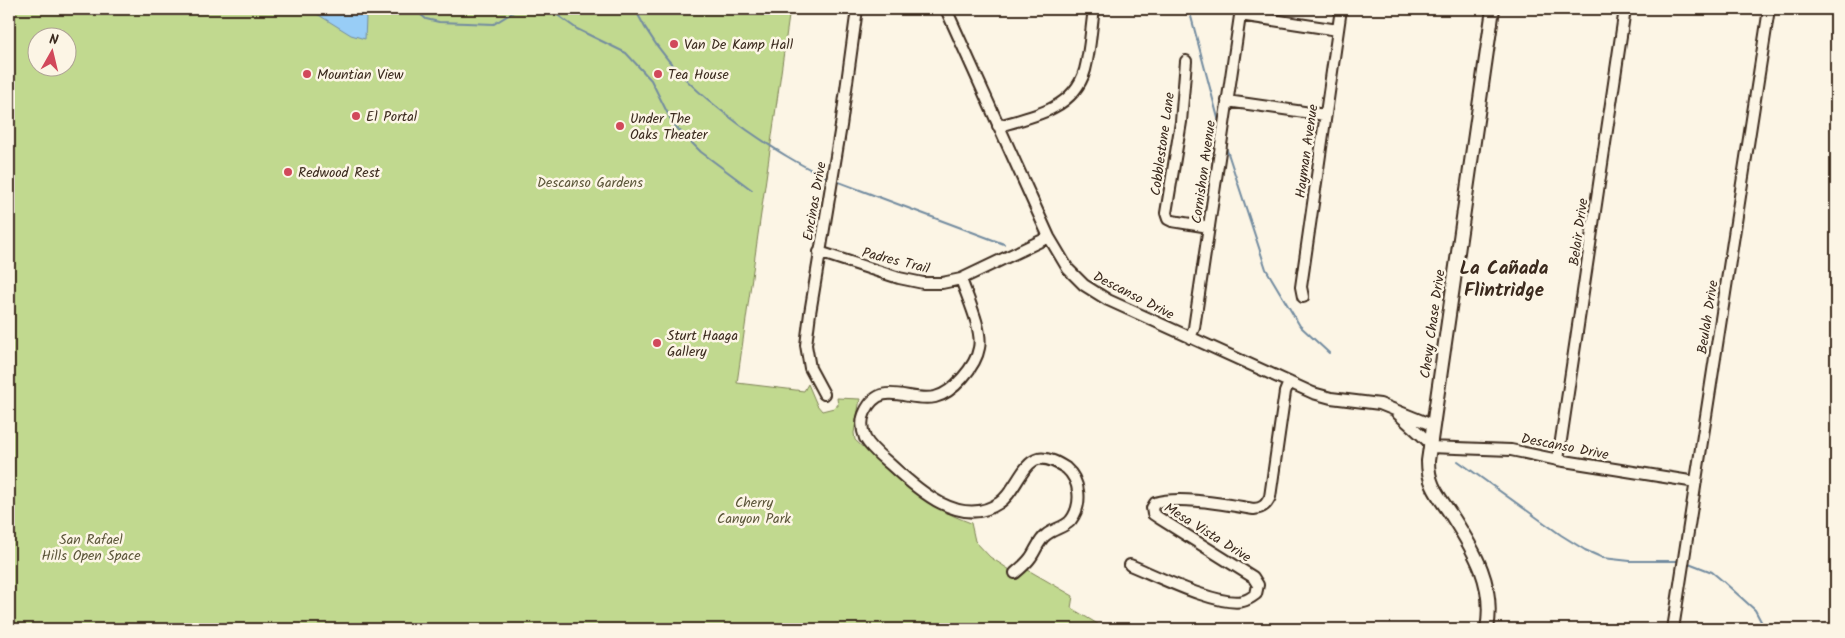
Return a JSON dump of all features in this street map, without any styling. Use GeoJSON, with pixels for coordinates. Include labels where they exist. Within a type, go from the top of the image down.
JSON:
{"type":"FeatureCollection","features":[{"type":"Feature","properties":{"kind":"main road","name":"Chevy Chase Drive"},"geometry":{"type":"LineString","coordinates":[[1487,629],[1490,604],[1483,571],[1452,516],[1433,489],[1428,473],[1432,425],[1493,9]]}},
{"type":"Feature","properties":{"kind":"street","name":"Encinas Drive"},"geometry":{"type":"LineString","coordinates":[[824,394],[810,368],[806,345],[819,252],[841,126],[856,9]]}},
{"type":"Feature","properties":{"kind":"street","name":"Descanso Drive"},"geometry":{"type":"LineString","coordinates":[[946,9],[1049,238],[1068,269],[1084,285],[1108,300],[1321,396],[1380,404],[1432,425]]}},
{"type":"Feature","properties":{"kind":"street"},"geometry":{"type":"LineString","coordinates":[[998,126],[1041,114],[1066,101],[1080,84],[1085,70],[1094,9]]}},
{"type":"Feature","properties":{"kind":"street","name":"Hayman Avenue"},"geometry":{"type":"LineString","coordinates":[[1303,296],[1301,287],[1341,9]]}},
{"type":"Feature","properties":{"kind":"street","name":"Belair Drive"},"geometry":{"type":"LineString","coordinates":[[1558,460],[1625,9]]}},
{"type":"Feature","properties":{"kind":"street","name":"Beulah Drive"},"geometry":{"type":"LineString","coordinates":[[1673,629],[1769,9]]}},
{"type":"Feature","properties":{"kind":"street"},"geometry":{"type":"LineString","coordinates":[[1241,12],[1338,30]]}},
{"type":"Feature","properties":{"kind":"street","name":"Cornishon Avenue"},"geometry":{"type":"LineString","coordinates":[[1190,338],[1194,328],[1241,12]]}},
{"type":"Feature","properties":{"kind":"street","name":"Cobblestone Lane"},"geometry":{"type":"LineString","coordinates":[[1186,61],[1181,122],[1166,213],[1168,219],[1172,221],[1209,227]]}},
{"type":"Feature","properties":{"kind":"street"},"geometry":{"type":"LineString","coordinates":[[1227,101],[1325,115]]}},
{"type":"Feature","properties":{"kind":"street","name":"Padres Trail"},"geometry":{"type":"LineString","coordinates":[[819,252],[891,275],[923,283],[942,283],[961,280],[1049,238]]}},
{"type":"Feature","properties":{"kind":"street"},"geometry":{"type":"LineString","coordinates":[[961,280],[979,336],[979,350],[971,368],[958,383],[936,397],[926,398],[884,394],[875,398],[863,415],[862,427],[865,438],[873,448],[904,477],[926,495],[958,510],[972,512],[986,510],[999,504],[1009,495],[1031,462],[1039,458],[1061,464],[1071,473],[1077,483],[1079,495],[1071,520],[1045,535],[1030,559],[1015,573]]}},
{"type":"Feature","properties":{"kind":"street","name":"Mesa Vista Drive"},"geometry":{"type":"LineString","coordinates":[[1130,565],[1199,593],[1222,600],[1242,602],[1256,594],[1258,585],[1253,578],[1153,514],[1152,508],[1155,503],[1163,500],[1254,509],[1262,508],[1267,504],[1270,497],[1285,392],[1289,382]]}},
{"type":"Feature","properties":{"kind":"street"},"geometry":{"type":"LineString","coordinates":[[1396,412],[1430,445]]}},
{"type":"Feature","properties":{"kind":"street","name":"Descanso Drive"},"geometry":{"type":"LineString","coordinates":[[1430,445],[1511,450],[1558,460],[1696,482]]}},
{"type":"Feature","properties":{"kind":"green space"},"geometry":{"type":"Polygon","coordinates":[[[9,9],[790,9],[737,383],[804,391],[808,384],[817,405],[822,411],[838,406],[837,398],[860,399],[854,433],[855,440],[908,488],[953,516],[971,523],[975,541],[990,557],[1010,570],[1028,570],[1073,596],[1071,608],[1106,629],[9,629],[9,9]]]}},
{"type":"Feature","properties":{"kind":"water"},"geometry":{"type":"Polygon","coordinates":[[[309,9],[364,9],[366,18],[365,39],[351,35],[309,9]]]}},
{"type":"Feature","properties":{"kind":"waterway"},"geometry":{"type":"LineString","coordinates":[[414,9],[426,19],[439,22],[494,24],[518,9]]}},
{"type":"Feature","properties":{"kind":"waterway"},"geometry":{"type":"LineString","coordinates":[[543,9],[556,14],[577,29],[626,53],[651,80],[673,124],[701,152],[752,190]]}},
{"type":"Feature","properties":{"kind":"waterway"},"geometry":{"type":"LineString","coordinates":[[635,9],[645,28],[669,62],[698,91],[747,130],[797,162],[829,178]]}},
{"type":"Feature","properties":{"kind":"waterway"},"geometry":{"type":"LineString","coordinates":[[1189,9],[1219,122]]}},
{"type":"Feature","properties":{"kind":"waterway"},"geometry":{"type":"LineString","coordinates":[[1225,144],[1266,269],[1300,326],[1329,353]]}},
{"type":"Feature","properties":{"kind":"waterway"},"geometry":{"type":"LineString","coordinates":[[836,181],[1004,244]]}},
{"type":"Feature","properties":{"kind":"waterway"},"geometry":{"type":"LineString","coordinates":[[1458,461],[1585,550],[1603,558],[1630,561],[1679,561]]}},
{"type":"Feature","properties":{"kind":"waterway"},"geometry":{"type":"LineString","coordinates":[[1686,562],[1712,572],[1724,582],[1755,610],[1765,629]]}},
{"type":"Feature","properties":{"kind":"place","name":"Van De Kamp Hall"},"geometry":{"type":"Point","coordinates":[674,44]}},
{"type":"Feature","properties":{"kind":"place","name":"Mountian View"},"geometry":{"type":"Point","coordinates":[307,74]}},
{"type":"Feature","properties":{"kind":"place","name":"Tea House"},"geometry":{"type":"Point","coordinates":[658,74]}},
{"type":"Feature","properties":{"kind":"place","name":"El Portal"},"geometry":{"type":"Point","coordinates":[356,116]}},
{"type":"Feature","properties":{"kind":"place","name":"Under The Oaks Theater"},"geometry":{"type":"Point","coordinates":[620,126]}},
{"type":"Feature","properties":{"kind":"place","name":"Redwood Rest"},"geometry":{"type":"Point","coordinates":[288,172]}},
{"type":"Feature","properties":{"kind":"place","name":"Sturt Haaga Gallery"},"geometry":{"type":"Point","coordinates":[657,343]}},
{"type":"Feature","properties":{"kind":"district","name":"La Cañada Flintridge"},"geometry":{"type":"Point","coordinates":[1504,278]}},
{"type":"Feature","properties":{"kind":"park label","name":"Descanso Gardens"},"geometry":{"type":"Point","coordinates":[590,182]}},
{"type":"Feature","properties":{"kind":"park label","name":"Cherry Canyon Park"},"geometry":{"type":"Point","coordinates":[754,510]}},
{"type":"Feature","properties":{"kind":"park label","name":"San Rafael Hills Open Space"},"geometry":{"type":"Point","coordinates":[91,548]}}]}
